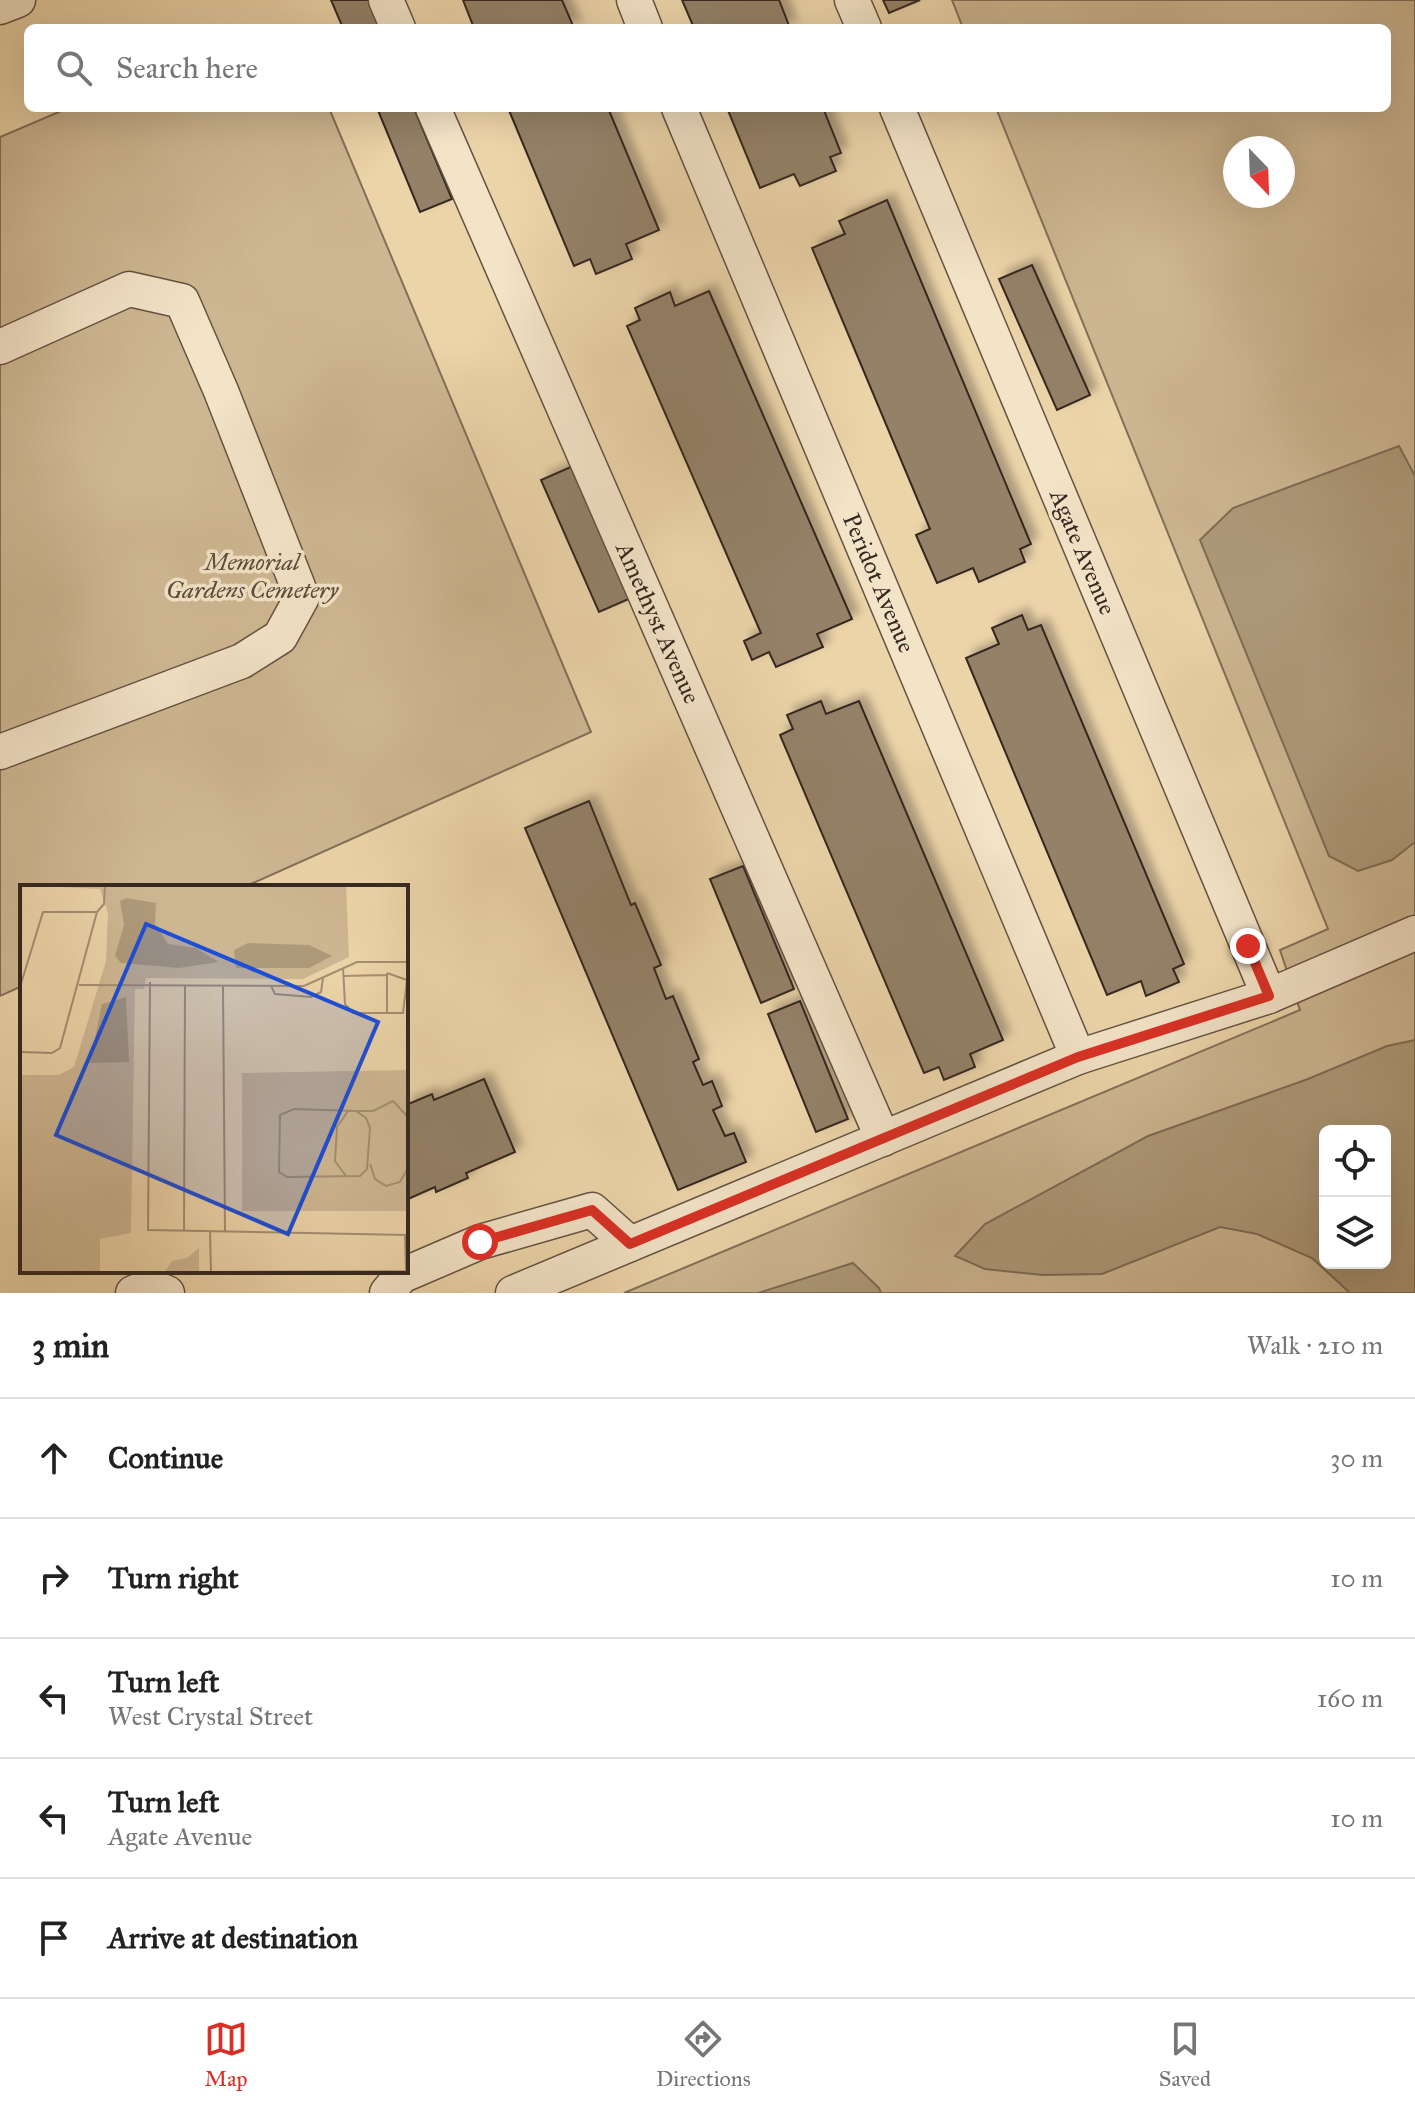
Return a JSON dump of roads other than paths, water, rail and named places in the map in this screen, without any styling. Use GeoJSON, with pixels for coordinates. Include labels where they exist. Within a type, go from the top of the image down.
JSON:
{"type":"FeatureCollection","features":[{"type":"Feature","properties":{"kind":"street"},"geometry":{"type":"LineString","coordinates":[[0,7],[18,0]]}},
{"type":"Feature","properties":{"kind":"street"},"geometry":{"type":"LineString","coordinates":[[386,0],[396,24]]}},
{"type":"Feature","properties":{"kind":"street"},"geometry":{"type":"LineString","coordinates":[[634,0],[643,24]]}},
{"type":"Feature","properties":{"kind":"street"},"geometry":{"type":"LineString","coordinates":[[852,0],[862,24]]}},
{"type":"Feature","properties":{"kind":"street","name":"Amethyst Avenue"},"geometry":{"type":"LineString","coordinates":[[435,112],[883,1139]]}},
{"type":"Feature","properties":{"kind":"street","name":"Peridot Avenue"},"geometry":{"type":"LineString","coordinates":[[681,112],[1078,1057]]}},
{"type":"Feature","properties":{"kind":"street","name":"Agate Avenue"},"geometry":{"type":"LineString","coordinates":[[899,112],[1269,996]]}},
{"type":"Feature","properties":{"kind":"street"},"geometry":{"type":"LineString","coordinates":[[0,347],[129,289],[182,301],[302,597],[280,637],[242,661],[0,752]]}},
{"type":"Feature","properties":{"kind":"street"},"geometry":{"type":"LineString","coordinates":[[513,1293],[1078,1057],[1269,996],[1415,933]]}},
{"type":"Feature","properties":{"kind":"street"},"geometry":{"type":"LineString","coordinates":[[387,1293],[401,1276],[480,1242],[592,1210],[630,1244]]}},
{"type":"Feature","properties":{"kind":"street"},"geometry":{"type":"LineString","coordinates":[[133,1293],[150,1286],[167,1293]]}},
{"type":"Feature","properties":{"kind":"park label","name":"Memorial Gardens Cemetery"},"geometry":{"type":"Point","coordinates":[252,576]}}]}
